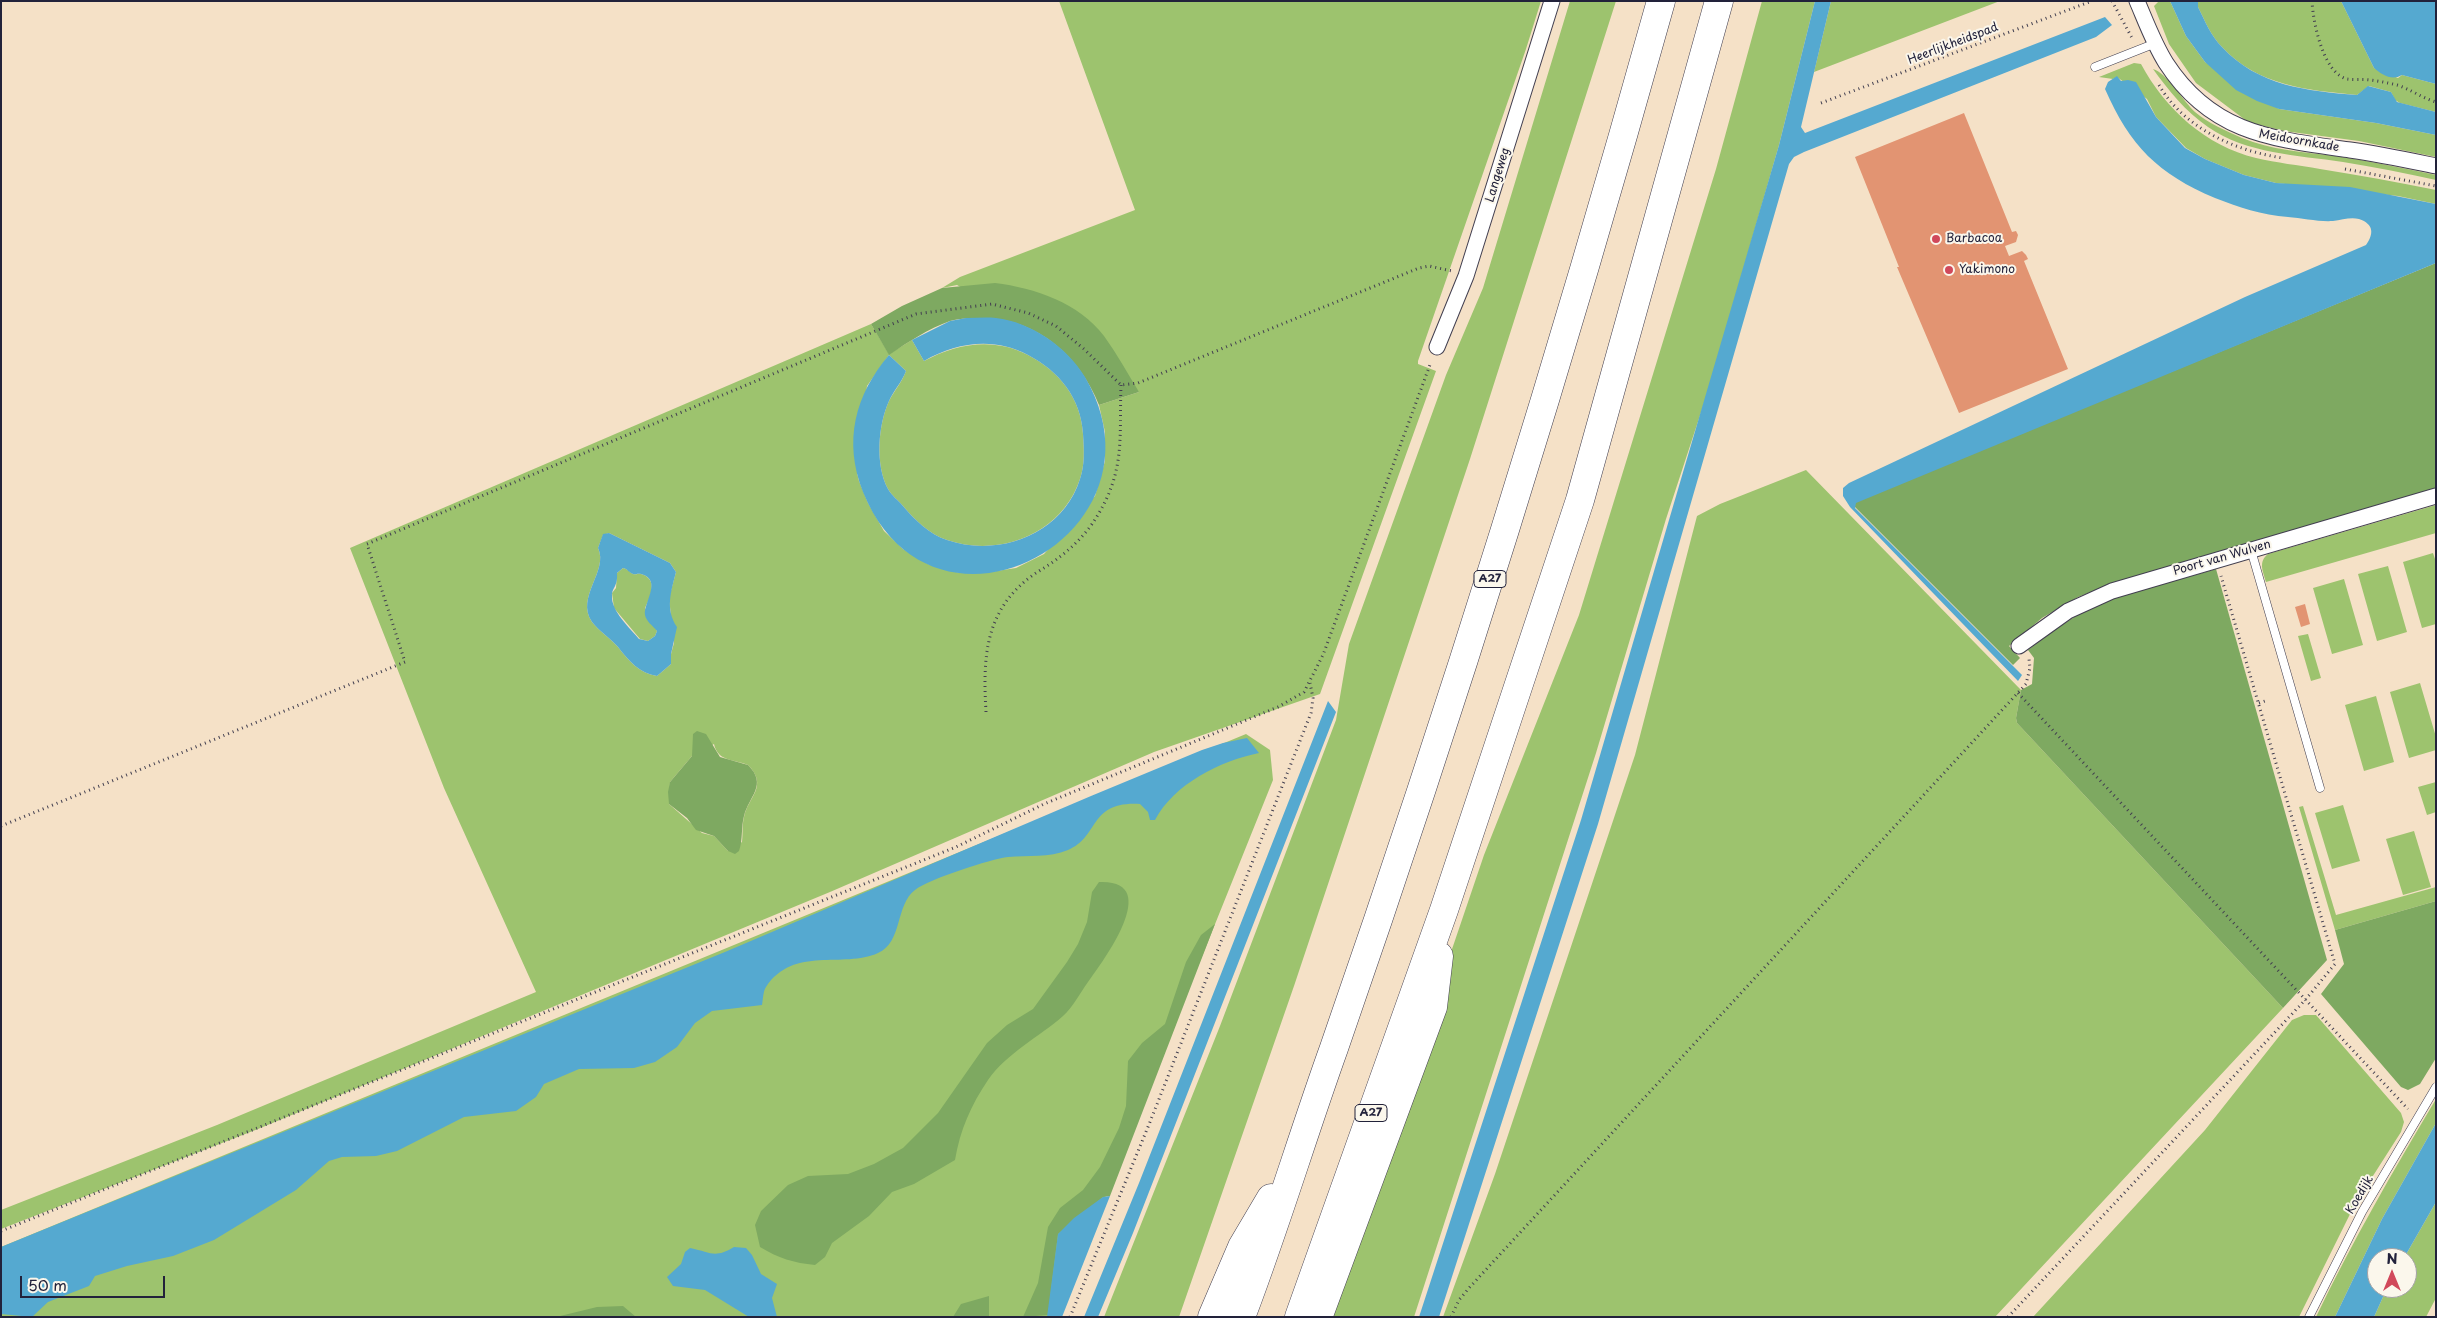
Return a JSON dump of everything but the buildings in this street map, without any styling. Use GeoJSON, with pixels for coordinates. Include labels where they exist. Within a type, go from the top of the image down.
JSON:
{"type":"FeatureCollection","features":[{"type":"Feature","properties":{"kind":"highway","name":"A27"},"geometry":{"type":"LineString","coordinates":[[1241,1317],[1411,827],[1520,482],[1661,1]]}},
{"type":"Feature","properties":{"kind":"highway","name":"A27"},"geometry":{"type":"LineString","coordinates":[[1299,1317],[1444,910],[1580,500],[1719,1]]}},
{"type":"Feature","properties":{"kind":"highway","name":"A27"},"geometry":{"type":"LineString","coordinates":[[1319,1317],[1433,1007],[1444,910]]}},
{"type":"Feature","properties":{"kind":"highway","name":"A27"},"geometry":{"type":"LineString","coordinates":[[1212,1317],[1242,1247],[1298,1151]]}},
{"type":"Feature","properties":{"kind":"street","name":"Langeweg"},"geometry":{"type":"LineString","coordinates":[[1437,347],[1466,276],[1552,1]]}},
{"type":"Feature","properties":{"kind":"street","name":"Meidoornkade"},"geometry":{"type":"LineString","coordinates":[[2137,1],[2156,43],[2179,81],[2193,96],[2228,122],[2273,138],[2371,153],[2436,166]]}},
{"type":"Feature","properties":{"kind":"street","name":"Poort van Wulven"},"geometry":{"type":"LineString","coordinates":[[2019,646],[2048,624],[2088,601],[2135,583],[2436,496]]}},
{"type":"Feature","properties":{"kind":"lane"},"geometry":{"type":"LineString","coordinates":[[2095,67],[2156,43]]}},
{"type":"Feature","properties":{"kind":"lane"},"geometry":{"type":"LineString","coordinates":[[2251,550],[2320,788]]}},
{"type":"Feature","properties":{"kind":"lane","name":"Koedijk"},"geometry":{"type":"LineString","coordinates":[[2309,1317],[2362,1212],[2436,1087]]}},
{"type":"Feature","properties":{"kind":"path","name":"Heerlijkheidspad"},"geometry":{"type":"LineString","coordinates":[[1821,103],[2092,1]]}},
{"type":"Feature","properties":{"kind":"path"},"geometry":{"type":"LineString","coordinates":[[2312,1],[2313,22],[2323,50],[2334,72],[2345,78],[2369,80],[2399,86],[2422,98],[2436,102]]}},
{"type":"Feature","properties":{"kind":"path"},"geometry":{"type":"LineString","coordinates":[[1121,385],[1138,383],[1419,268],[1429,266]]}},
{"type":"Feature","properties":{"kind":"path"},"geometry":{"type":"LineString","coordinates":[[1,826],[405,662],[367,544],[916,314],[992,304],[1028,313],[1056,326],[1084,348],[1121,385],[1121,455],[1106,499],[1096,519],[1058,559],[1029,578],[1004,599],[991,630],[984,666],[986,712]]}},
{"type":"Feature","properties":{"kind":"path"},"geometry":{"type":"LineString","coordinates":[[1,1231],[956,847],[1044,804],[1278,706],[1304,692],[1310,683],[1326,646],[1424,376],[1437,347]]}},
{"type":"Feature","properties":{"kind":"path"},"geometry":{"type":"LineString","coordinates":[[2008,1317],[2306,999],[2335,964],[2221,576]]}},
{"type":"Feature","properties":{"kind":"path"},"geometry":{"type":"LineString","coordinates":[[1451,1317],[1459,1300],[1469,1288],[2026,684],[2030,668],[2028,658],[2019,646]]}},
{"type":"Feature","properties":{"kind":"path"},"geometry":{"type":"LineString","coordinates":[[1070,1317],[1150,1122],[1311,713],[1313,698],[1310,683]]}},
{"type":"Feature","properties":{"kind":"path"},"geometry":{"type":"LineString","coordinates":[[2018,693],[2418,1119]]}},
{"type":"Feature","properties":{"kind":"path"},"geometry":{"type":"LineString","coordinates":[[2258,703],[2268,700]]}},
{"type":"Feature","properties":{"kind":"green space"},"geometry":{"type":"Polygon","coordinates":[[[1059,1],[1541,1],[1418,361],[1418,364],[1436,371],[1320,694],[1154,752],[830,892],[258,1129],[1,1229],[1,1210],[217,1125],[536,992],[444,788],[350,548],[871,324],[889,354],[912,340],[924,361],[949,350],[976,344],[989,344],[1015,349],[1049,369],[1073,397],[1081,421],[1084,457],[1080,479],[1071,498],[1059,514],[1044,527],[1026,537],[1007,543],[987,546],[967,545],[940,537],[923,526],[891,494],[884,479],[880,457],[882,422],[889,401],[906,371],[889,355],[867,386],[857,473],[868,503],[884,531],[903,549],[928,564],[960,573],[990,572],[1016,568],[1044,554],[1095,496],[1105,461],[1105,432],[1099,405],[1139,392],[957,285],[942,288],[960,277],[1135,210],[1059,1]],[[609,533],[603,535],[598,548],[599,566],[589,594],[587,603],[588,613],[592,622],[635,666],[657,676],[671,664],[674,643],[669,598],[676,572],[670,563],[609,533]],[[714,744],[692,756],[670,782],[669,804],[702,833],[714,836],[728,851],[742,842],[744,817],[755,791],[757,779],[748,765],[723,757],[716,750],[714,744]]]}},
{"type":"Feature","properties":{"kind":"green space"},"geometry":{"type":"Polygon","coordinates":[[[1570,1],[1616,1],[1470,459],[1294,986],[1179,1317],[1104,1317],[1220,1026],[1336,720],[1349,644],[1446,375],[1483,288],[1570,1]]]}},
{"type":"Feature","properties":{"kind":"green space"},"geometry":{"type":"Polygon","coordinates":[[[1762,1],[1815,1],[1779,145],[1710,385],[1666,519],[1596,753],[1414,1317],[1327,1317],[1484,855],[1579,615],[1716,169],[1762,1]]]}},
{"type":"Feature","properties":{"kind":"green space"},"geometry":{"type":"Polygon","coordinates":[[[1831,1],[2000,1],[1814,72],[1831,1]]]}},
{"type":"Feature","properties":{"kind":"green space"},"geometry":{"type":"Polygon","coordinates":[[[2159,1],[2170,1],[2186,36],[2205,62],[2279,109],[2376,123],[2436,135],[2436,157],[2359,141],[2284,131],[2248,122],[2196,83],[2169,44],[2154,6],[2159,1]]]}},
{"type":"Feature","properties":{"kind":"green space"},"geometry":{"type":"Polygon","coordinates":[[[2198,1],[2341,1],[2374,68],[2398,78],[2402,75],[2436,84],[2436,112],[2400,103],[2395,100],[2391,92],[2369,86],[2357,95],[2302,88],[2267,78],[2236,60],[2218,43],[2198,7],[2198,1]]]}},
{"type":"Feature","properties":{"kind":"green space"},"geometry":{"type":"Polygon","coordinates":[[[2134,63],[2141,64],[2162,96],[2175,110],[2204,135],[2220,145],[2264,160],[2436,190],[2436,204],[2398,196],[2276,183],[2244,175],[2205,159],[2186,148],[2156,117],[2147,99],[2117,77],[2113,79],[2099,77],[2134,63]]]}},
{"type":"Feature","properties":{"kind":"green space"},"geometry":{"type":"Polygon","coordinates":[[[2153,69],[2164,76],[2200,116],[2242,138],[2276,148],[2360,160],[2436,175],[2436,180],[2390,170],[2273,152],[2239,143],[2208,127],[2192,114],[2171,93],[2153,69]]]}},
{"type":"Feature","properties":{"kind":"green space"},"geometry":{"type":"Polygon","coordinates":[[[2436,263],[2436,489],[2111,584],[2078,597],[2042,618],[2009,646],[2020,658],[2013,665],[1855,507],[1855,503],[1859,500],[2436,263]]]}},
{"type":"Feature","properties":{"kind":"green space"},"geometry":{"type":"Polygon","coordinates":[[[995,283],[1040,293],[1082,314],[1104,336],[1139,392],[1099,405],[1081,371],[1055,344],[1039,333],[1022,325],[1004,320],[976,318],[950,321],[926,332],[889,355],[871,324],[902,306],[942,288],[995,283]]]}},
{"type":"Feature","properties":{"kind":"green space"},"geometry":{"type":"Polygon","coordinates":[[[1806,470],[2021,690],[2016,718],[2017,723],[2283,1008],[1995,1317],[1443,1317],[1495,1174],[1635,755],[1697,516],[1720,504],[1806,470]]]}},
{"type":"Feature","properties":{"kind":"green space"},"geometry":{"type":"Polygon","coordinates":[[[2436,505],[2436,533],[2266,582],[2262,563],[2268,554],[2436,505]]]}},
{"type":"Feature","properties":{"kind":"green space"},"geometry":{"type":"Polygon","coordinates":[[[2433,553],[2436,562],[2436,624],[2422,628],[2403,562],[2433,553]]]}},
{"type":"Feature","properties":{"kind":"green space"},"geometry":{"type":"Polygon","coordinates":[[[2388,566],[2407,632],[2377,641],[2358,574],[2388,566]]]}},
{"type":"Feature","properties":{"kind":"green space"},"geometry":{"type":"Polygon","coordinates":[[[623,568],[633,574],[647,576],[650,580],[652,589],[645,608],[657,631],[655,636],[648,641],[640,639],[614,608],[612,593],[616,588],[617,573],[623,568]]]}},
{"type":"Feature","properties":{"kind":"green space"},"geometry":{"type":"Polygon","coordinates":[[[2216,569],[2327,960],[2283,1008],[2017,723],[2016,718],[2021,690],[2032,684],[2034,658],[2028,650],[2046,636],[2074,617],[2104,602],[2216,569]]]}},
{"type":"Feature","properties":{"kind":"green space"},"geometry":{"type":"Polygon","coordinates":[[[2344,579],[2363,645],[2332,654],[2313,588],[2344,579]]]}},
{"type":"Feature","properties":{"kind":"green space"},"geometry":{"type":"Polygon","coordinates":[[[2308,634],[2321,678],[2311,681],[2298,636],[2308,634]]]}},
{"type":"Feature","properties":{"kind":"green space"},"geometry":{"type":"Polygon","coordinates":[[[2420,683],[2436,737],[2436,750],[2409,758],[2390,692],[2420,683]]]}},
{"type":"Feature","properties":{"kind":"green space"},"geometry":{"type":"Polygon","coordinates":[[[2376,696],[2394,762],[2364,771],[2345,705],[2376,696]]]}},
{"type":"Feature","properties":{"kind":"green space"},"geometry":{"type":"Polygon","coordinates":[[[697,731],[706,734],[720,757],[748,765],[757,779],[757,785],[744,816],[739,851],[735,854],[728,851],[714,836],[696,830],[687,818],[669,804],[668,792],[670,782],[692,756],[693,734],[697,731]]]}},
{"type":"Feature","properties":{"kind":"green space"},"geometry":{"type":"Polygon","coordinates":[[[1246,734],[1270,750],[1273,780],[1057,1317],[1,1317],[1,1247],[1246,734]]]}},
{"type":"Feature","properties":{"kind":"green space"},"geometry":{"type":"Polygon","coordinates":[[[2436,782],[2436,812],[2427,815],[2418,787],[2436,782]]]}},
{"type":"Feature","properties":{"kind":"green space"},"geometry":{"type":"Polygon","coordinates":[[[2343,805],[2360,861],[2332,869],[2315,813],[2343,805]]]}},
{"type":"Feature","properties":{"kind":"green space"},"geometry":{"type":"Polygon","coordinates":[[[2303,806],[2336,915],[2436,887],[2436,901],[2335,930],[2299,807],[2303,806]]]}},
{"type":"Feature","properties":{"kind":"green space"},"geometry":{"type":"Polygon","coordinates":[[[2414,831],[2431,887],[2403,895],[2386,839],[2414,831]]]}},
{"type":"Feature","properties":{"kind":"green space"},"geometry":{"type":"Polygon","coordinates":[[[1099,882],[1118,885],[1127,893],[1128,907],[1124,923],[1116,940],[1067,1012],[1054,1024],[1014,1053],[988,1080],[967,1118],[955,1160],[914,1184],[892,1192],[869,1216],[832,1243],[825,1257],[815,1265],[786,1259],[760,1247],[755,1225],[761,1211],[788,1185],[808,1176],[848,1174],[874,1164],[903,1148],[938,1113],[987,1043],[1007,1025],[1033,1009],[1067,962],[1078,944],[1087,922],[1092,892],[1099,882]]]}},
{"type":"Feature","properties":{"kind":"green space"},"geometry":{"type":"Polygon","coordinates":[[[2436,901],[2436,1058],[2420,1084],[2408,1090],[2401,1087],[2321,994],[2344,964],[2335,930],[2436,901]]]}},
{"type":"Feature","properties":{"kind":"green space"},"geometry":{"type":"Polygon","coordinates":[[[1215,924],[1110,1196],[1103,1197],[1058,1234],[1048,1315],[1023,1317],[1038,1283],[1048,1227],[1060,1208],[1083,1190],[1100,1167],[1119,1128],[1126,1106],[1128,1061],[1142,1043],[1165,1024],[1186,962],[1201,935],[1215,924]]]}},
{"type":"Feature","properties":{"kind":"green space"},"geometry":{"type":"Polygon","coordinates":[[[2304,1015],[2316,1015],[2401,1113],[2404,1122],[2401,1132],[2355,1204],[2299,1317],[2033,1317],[2205,1130],[2292,1020],[2304,1015]]]}},
{"type":"Feature","properties":{"kind":"green space"},"geometry":{"type":"Polygon","coordinates":[[[2436,1099],[2436,1123],[2382,1219],[2335,1317],[2316,1317],[2344,1261],[2436,1099]]]}},
{"type":"Feature","properties":{"kind":"green space"},"geometry":{"type":"Polygon","coordinates":[[[2436,1202],[2436,1298],[2426,1317],[2374,1317],[2383,1298],[2417,1298],[2417,1248],[2410,1248],[2436,1202]]]}},
{"type":"Feature","properties":{"kind":"green space"},"geometry":{"type":"Polygon","coordinates":[[[989,1296],[989,1317],[953,1317],[961,1304],[989,1296]]]}},
{"type":"Feature","properties":{"kind":"green space"},"geometry":{"type":"Polygon","coordinates":[[[623,1306],[636,1317],[556,1317],[597,1307],[623,1306]]]}},
{"type":"Feature","properties":{"kind":"water"},"geometry":{"type":"Polygon","coordinates":[[[1815,1],[1831,1],[1801,127],[1805,133],[2105,17],[2112,25],[2096,37],[1804,152],[1794,157],[1789,164],[1598,824],[1439,1317],[1419,1317],[1581,820],[1779,145],[1815,1]]]}},
{"type":"Feature","properties":{"kind":"water"},"geometry":{"type":"Polygon","coordinates":[[[2170,1],[2198,1],[2198,7],[2208,28],[2218,43],[2236,60],[2251,70],[2284,84],[2320,91],[2357,95],[2368,86],[2391,92],[2397,102],[2436,112],[2436,135],[2376,123],[2279,109],[2257,101],[2236,90],[2205,62],[2186,36],[2170,1]]]}},
{"type":"Feature","properties":{"kind":"water"},"geometry":{"type":"Polygon","coordinates":[[[2341,1],[2436,1],[2436,84],[2402,75],[2398,77],[2387,76],[2374,68],[2341,1]]]}},
{"type":"Feature","properties":{"kind":"water"},"geometry":{"type":"Polygon","coordinates":[[[2117,76],[2121,81],[2136,82],[2156,117],[2185,148],[2205,159],[2244,175],[2276,183],[2350,187],[2436,204],[2436,263],[1856,503],[1855,508],[2022,675],[2018,681],[1850,507],[1843,496],[1843,488],[1849,483],[2245,297],[2366,245],[2371,233],[2368,224],[2359,219],[2349,218],[2322,221],[2278,216],[2241,207],[2215,198],[2177,179],[2148,156],[2125,127],[2105,89],[2108,82],[2117,76]]]}},
{"type":"Feature","properties":{"kind":"water"},"geometry":{"type":"Polygon","coordinates":[[[966,318],[1009,320],[1035,331],[1058,346],[1085,377],[1105,434],[1099,486],[1074,528],[1035,558],[988,573],[940,569],[896,543],[863,492],[854,455],[853,437],[861,402],[877,370],[889,355],[906,371],[889,401],[882,422],[879,445],[881,468],[888,489],[917,521],[934,534],[947,540],[967,545],[987,546],[1027,537],[1044,527],[1059,514],[1072,498],[1082,473],[1083,434],[1078,409],[1073,397],[1049,369],[1015,349],[989,344],[976,344],[949,350],[924,361],[912,340],[950,321],[966,318]]]}},
{"type":"Feature","properties":{"kind":"water"},"geometry":{"type":"Polygon","coordinates":[[[609,533],[670,563],[676,572],[670,600],[671,614],[677,627],[671,654],[671,664],[657,676],[635,666],[592,622],[588,613],[587,603],[599,566],[598,548],[603,534],[609,533]],[[625,568],[617,573],[617,581],[612,593],[613,602],[622,619],[639,639],[648,641],[655,636],[657,631],[645,615],[651,581],[640,574],[633,574],[625,568]]]}},
{"type":"Feature","properties":{"kind":"water"},"geometry":{"type":"Polygon","coordinates":[[[1328,701],[1336,712],[1133,1233],[1098,1317],[1084,1317],[1139,1183],[1328,701]]]}},
{"type":"Feature","properties":{"kind":"water"},"geometry":{"type":"Polygon","coordinates":[[[1247,738],[1259,753],[1214,768],[1186,785],[1163,807],[1155,820],[1150,820],[1148,812],[1140,804],[1111,808],[1096,821],[1078,844],[1061,853],[1008,857],[975,865],[933,880],[915,890],[909,897],[904,905],[892,941],[886,948],[878,953],[864,957],[819,960],[790,966],[777,974],[766,987],[762,1005],[712,1011],[695,1023],[677,1047],[655,1062],[634,1068],[579,1069],[544,1084],[536,1097],[516,1111],[464,1117],[397,1151],[376,1156],[342,1157],[329,1161],[296,1190],[214,1240],[173,1256],[127,1266],[95,1276],[89,1286],[48,1302],[32,1317],[1,1314],[1,1247],[725,952],[1202,750],[1247,738]]]}},
{"type":"Feature","properties":{"kind":"water"},"geometry":{"type":"Polygon","coordinates":[[[2436,1123],[2436,1202],[2410,1248],[2368,1248],[2382,1219],[2436,1123]]]}},
{"type":"Feature","properties":{"kind":"water"},"geometry":{"type":"Polygon","coordinates":[[[1110,1196],[1062,1317],[1047,1317],[1058,1234],[1074,1218],[1103,1197],[1110,1196]]]}},
{"type":"Feature","properties":{"kind":"water"},"geometry":{"type":"Polygon","coordinates":[[[734,1247],[746,1248],[752,1255],[761,1274],[777,1284],[772,1298],[777,1317],[749,1317],[705,1290],[673,1286],[667,1277],[681,1264],[685,1252],[690,1248],[717,1254],[734,1247]]]}},
{"type":"Feature","properties":{"kind":"water"},"geometry":{"type":"Polygon","coordinates":[[[2367,1250],[2367,1298],[2383,1298],[2374,1317],[2335,1317],[2367,1250]]]}},
{"type":"Feature","properties":{"kind":"place","name":"Barbacoa"},"geometry":{"type":"Point","coordinates":[1936,239]}},
{"type":"Feature","properties":{"kind":"place","name":"Yakimono"},"geometry":{"type":"Point","coordinates":[1949,270]}}]}
